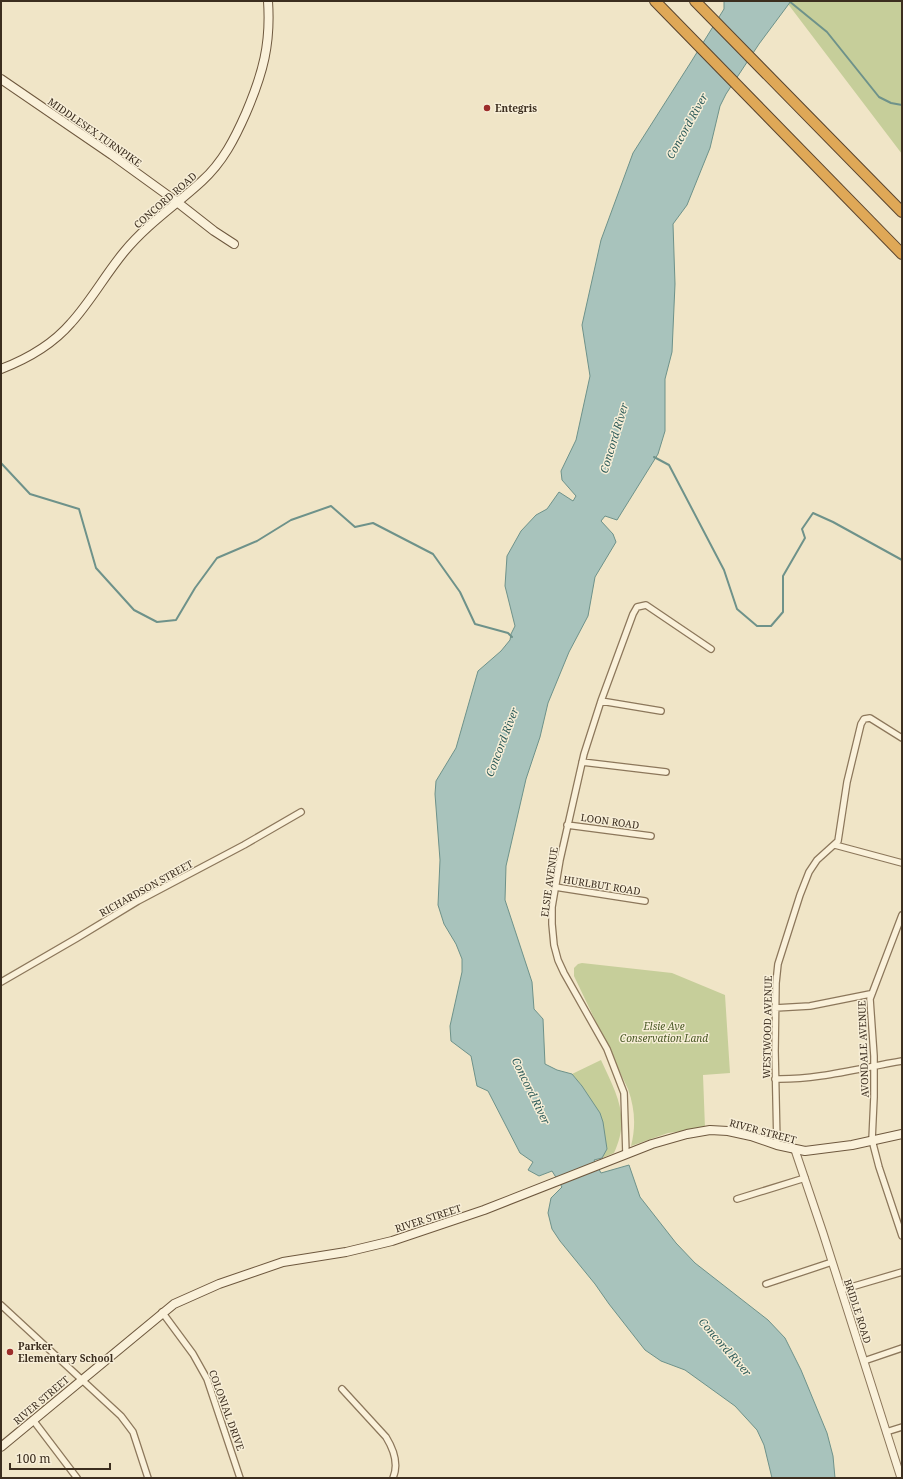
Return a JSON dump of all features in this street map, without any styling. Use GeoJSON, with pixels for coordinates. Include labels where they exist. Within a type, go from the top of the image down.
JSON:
{"type":"FeatureCollection","features":[{"type":"Feature","properties":{"kind":"highway"},"geometry":{"type":"LineString","coordinates":[[655,1],[902,254]]}},
{"type":"Feature","properties":{"kind":"highway"},"geometry":{"type":"LineString","coordinates":[[695,1],[902,212]]}},
{"type":"Feature","properties":{"kind":"main road","name":"CONCORD ROAD"},"geometry":{"type":"LineString","coordinates":[[1,369],[17,363],[36,352],[72,323],[124,252],[149,225],[210,174],[225,154],[238,134],[255,91],[265,60],[270,23],[268,1]]}},
{"type":"Feature","properties":{"kind":"main road","name":"MIDDLESEX TURNPIKE"},"geometry":{"type":"LineString","coordinates":[[1,79],[112,155],[214,231],[234,244]]}},
{"type":"Feature","properties":{"kind":"main road","name":"RIVER STREET"},"geometry":{"type":"LineString","coordinates":[[1,1447],[162,1312],[174,1304],[219,1284],[283,1262],[346,1252],[392,1241],[484,1210],[598,1164],[673,1137],[710,1130],[736,1132],[777,1146],[795,1150],[816,1151],[902,1134]]}},
{"type":"Feature","properties":{"kind":"street","name":"ELSIE AVENUE"},"geometry":{"type":"LineString","coordinates":[[626,1154],[625,1098],[619,1079],[607,1049],[564,973],[558,960],[554,945],[552,907],[555,887],[582,762],[601,701],[629,621],[638,607],[646,605],[711,649]]}},
{"type":"Feature","properties":{"kind":"street"},"geometry":{"type":"LineString","coordinates":[[601,701],[661,711]]}},
{"type":"Feature","properties":{"kind":"street"},"geometry":{"type":"LineString","coordinates":[[902,738],[870,718],[863,720],[860,726],[847,782],[840,835],[835,845],[902,863]]}},
{"type":"Feature","properties":{"kind":"street"},"geometry":{"type":"LineString","coordinates":[[582,762],[666,772]]}},
{"type":"Feature","properties":{"kind":"street","name":"RICHARDSON STREET"},"geometry":{"type":"LineString","coordinates":[[1,982],[138,901],[244,845],[301,812]]}},
{"type":"Feature","properties":{"kind":"street","name":"LOON ROAD"},"geometry":{"type":"LineString","coordinates":[[568,825],[650,836]]}},
{"type":"Feature","properties":{"kind":"street","name":"WESTWOOD AVENUE"},"geometry":{"type":"LineString","coordinates":[[777,1146],[775,1008],[778,964],[809,872],[814,863],[835,845]]}},
{"type":"Feature","properties":{"kind":"street","name":"HURLBUT ROAD"},"geometry":{"type":"LineString","coordinates":[[555,887],[645,901]]}},
{"type":"Feature","properties":{"kind":"street","name":"AVONDALE AVENUE"},"geometry":{"type":"LineString","coordinates":[[902,914],[870,994],[874,1066],[872,1140],[879,1167],[902,1236]]}},
{"type":"Feature","properties":{"kind":"street"},"geometry":{"type":"LineString","coordinates":[[775,1008],[810,1006],[870,994]]}},
{"type":"Feature","properties":{"kind":"street"},"geometry":{"type":"LineString","coordinates":[[775,1079],[799,1079],[822,1076],[902,1061]]}},
{"type":"Feature","properties":{"kind":"street","name":"BRIDLE ROAD"},"geometry":{"type":"LineString","coordinates":[[795,1150],[901,1478]]}},
{"type":"Feature","properties":{"kind":"street"},"geometry":{"type":"LineString","coordinates":[[737,1200],[805,1178]]}},
{"type":"Feature","properties":{"kind":"street"},"geometry":{"type":"LineString","coordinates":[[766,1284],[832,1262]]}},
{"type":"Feature","properties":{"kind":"street"},"geometry":{"type":"LineString","coordinates":[[841,1290],[902,1272]]}},
{"type":"Feature","properties":{"kind":"street"},"geometry":{"type":"LineString","coordinates":[[1,1305],[121,1416],[133,1432],[148,1478]]}},
{"type":"Feature","properties":{"kind":"street","name":"COLONIAL DRIVE"},"geometry":{"type":"LineString","coordinates":[[162,1312],[193,1354],[207,1379],[240,1478]]}},
{"type":"Feature","properties":{"kind":"street"},"geometry":{"type":"LineString","coordinates":[[864,1361],[902,1348]]}},
{"type":"Feature","properties":{"kind":"street"},"geometry":{"type":"LineString","coordinates":[[342,1389],[386,1438],[391,1446],[396,1463],[393,1478]]}},
{"type":"Feature","properties":{"kind":"street"},"geometry":{"type":"LineString","coordinates":[[32,1420],[78,1478]]}},
{"type":"Feature","properties":{"kind":"street"},"geometry":{"type":"LineString","coordinates":[[886,1432],[902,1427]]}},
{"type":"Feature","properties":{"kind":"green space"},"geometry":{"type":"Polygon","coordinates":[[[791,1],[902,1],[902,154],[788,4],[791,1]]]}},
{"type":"Feature","properties":{"kind":"green space","name":"Elsie Ave Conservation Land"},"geometry":{"type":"Polygon","coordinates":[[[582,963],[672,973],[725,995],[730,1073],[703,1075],[705,1128],[668,1133],[631,1146],[634,1124],[630,1096],[574,976],[574,968],[578,964],[582,963]]]}},
{"type":"Feature","properties":{"kind":"green space","name":"Elsie Ave Conservation Land"},"geometry":{"type":"Polygon","coordinates":[[[601,1060],[620,1105],[621,1116],[619,1140],[614,1153],[602,1158],[607,1149],[600,1113],[572,1074],[601,1060]]]}},
{"type":"Feature","properties":{"kind":"water","name":"Concord River"},"geometry":{"type":"Polygon","coordinates":[[[724,1],[791,1],[759,44],[726,94],[720,106],[710,148],[687,205],[673,224],[675,284],[672,352],[665,379],[665,431],[658,454],[617,520],[605,516],[601,521],[613,534],[616,542],[595,577],[588,616],[569,652],[548,703],[540,737],[526,779],[506,866],[505,900],[532,982],[534,1009],[543,1019],[545,1064],[557,1070],[572,1074],[600,1113],[603,1122],[607,1149],[602,1158],[594,1160],[601,1173],[629,1165],[640,1197],[676,1243],[695,1263],[768,1320],[785,1338],[801,1370],[827,1433],[833,1456],[835,1478],[772,1478],[764,1445],[757,1430],[735,1406],[685,1370],[661,1361],[645,1350],[560,1241],[552,1229],[548,1213],[551,1198],[562,1187],[552,1171],[539,1176],[528,1170],[533,1162],[520,1153],[488,1091],[477,1086],[471,1056],[451,1041],[450,1026],[462,972],[462,959],[456,944],[444,924],[438,905],[440,860],[435,794],[436,781],[456,748],[478,671],[501,651],[510,640],[515,626],[505,586],[507,556],[521,531],[536,515],[547,509],[559,492],[573,501],[576,496],[562,480],[561,471],[576,440],[590,376],[582,325],[601,240],[633,153],[724,9],[724,1]]]}},
{"type":"Feature","properties":{"kind":"waterway"},"geometry":{"type":"LineString","coordinates":[[789,1],[827,32],[879,97],[891,103],[902,105]]}},
{"type":"Feature","properties":{"kind":"waterway"},"geometry":{"type":"LineString","coordinates":[[654,457],[669,465],[724,570],[737,609],[757,626],[771,626],[783,612],[783,576],[805,538],[802,529],[813,513],[833,522],[902,560]]}},
{"type":"Feature","properties":{"kind":"waterway"},"geometry":{"type":"LineString","coordinates":[[1,463],[30,494],[79,509],[96,568],[134,610],[157,622],[176,620],[195,588],[217,558],[257,541],[291,520],[331,506],[355,527],[373,523],[433,554],[460,592],[475,624],[508,633],[512,637]]}},
{"type":"Feature","properties":{"kind":"place","name":"Entegris"},"geometry":{"type":"Point","coordinates":[487,108]}},
{"type":"Feature","properties":{"kind":"place","name":"Parker Elementary School"},"geometry":{"type":"Point","coordinates":[10,1352]}}]}
